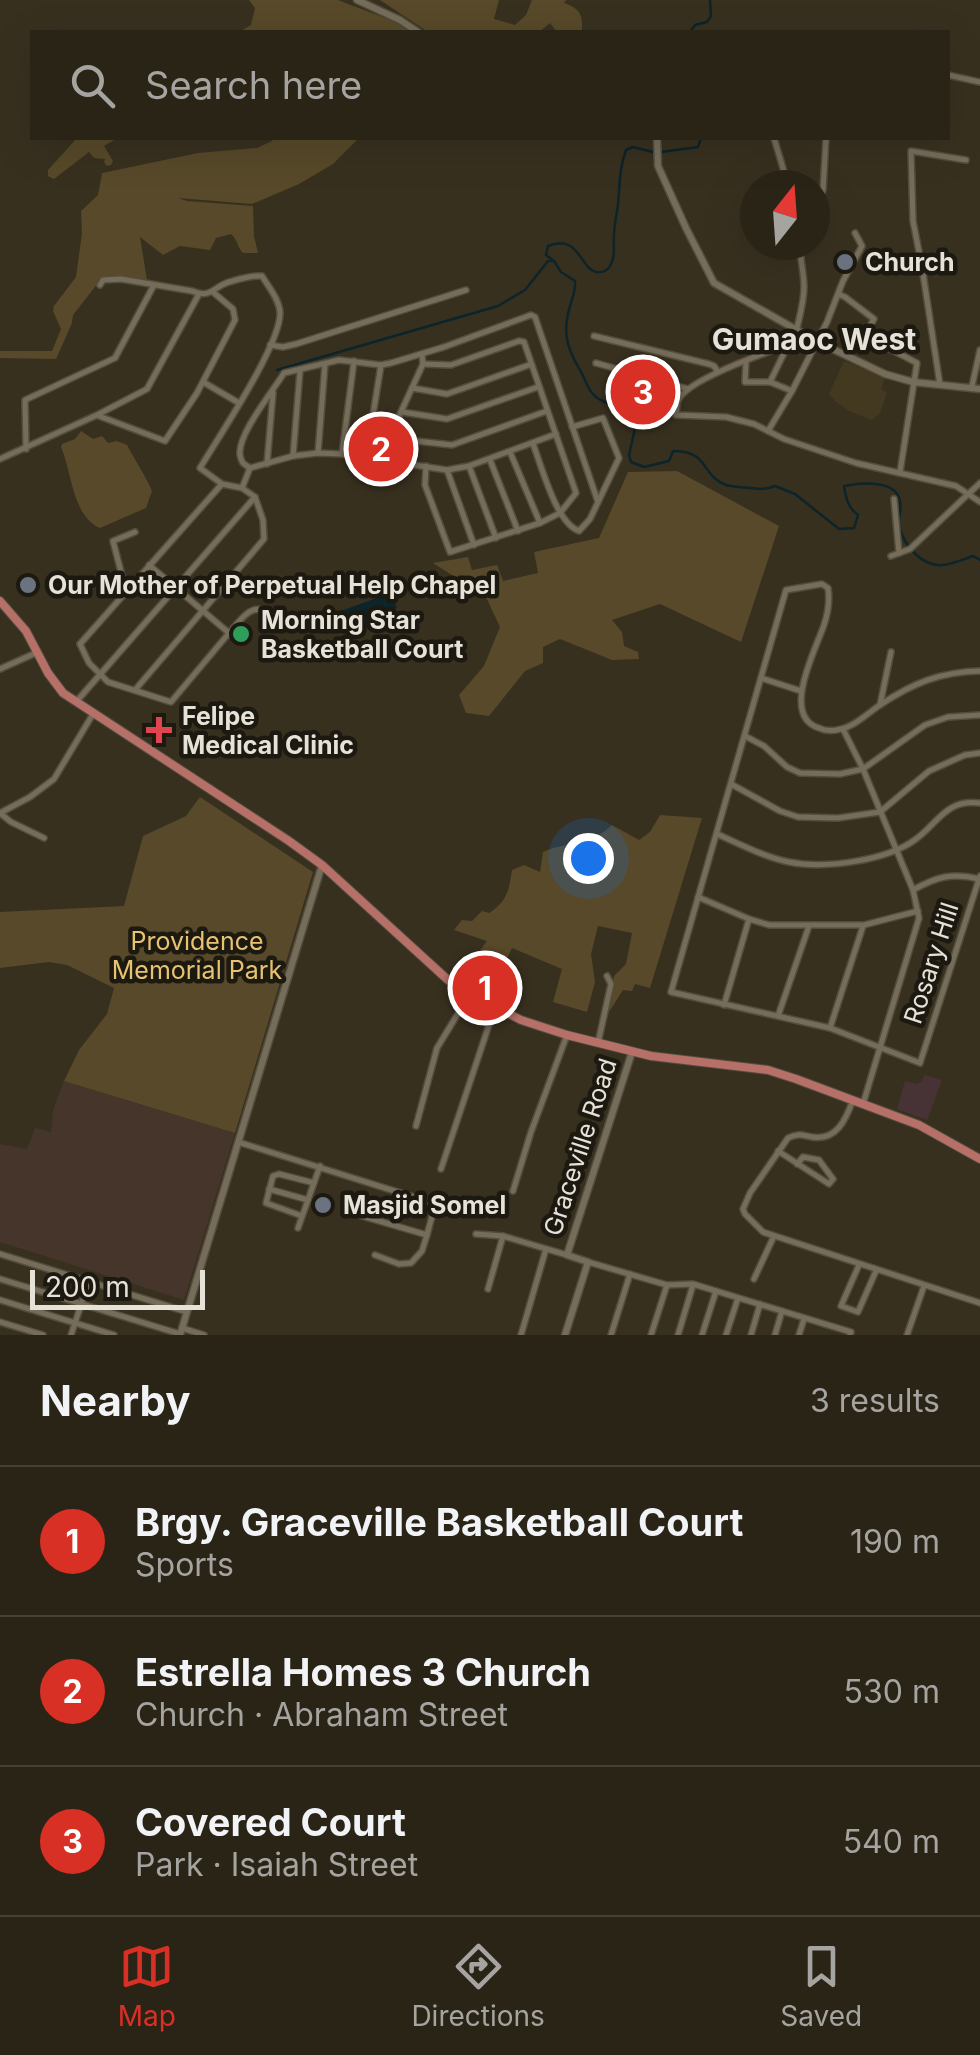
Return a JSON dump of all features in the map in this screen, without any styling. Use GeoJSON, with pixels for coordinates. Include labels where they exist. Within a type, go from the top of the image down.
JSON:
{"type":"FeatureCollection","features":[{"type":"Feature","properties":{"kind":"main road"},"geometry":{"type":"LineString","coordinates":[[0,601],[26,631],[54,682],[76,702],[322,865],[448,980],[470,994],[544,1028],[598,1044],[686,1062],[768,1070],[927,1128],[980,1159]]}},
{"type":"Feature","properties":{"kind":"street"},"geometry":{"type":"LineString","coordinates":[[357,0],[415,30]]}},
{"type":"Feature","properties":{"kind":"street"},"geometry":{"type":"LineString","coordinates":[[950,75],[980,82]]}},
{"type":"Feature","properties":{"kind":"street"},"geometry":{"type":"LineString","coordinates":[[775,140],[784,170]]}},
{"type":"Feature","properties":{"kind":"street"},"geometry":{"type":"LineString","coordinates":[[824,170],[826,140]]}},
{"type":"Feature","properties":{"kind":"street"},"geometry":{"type":"LineString","coordinates":[[658,142],[657,158],[680,217],[714,283],[814,340],[885,374],[913,382],[976,388],[980,350]]}},
{"type":"Feature","properties":{"kind":"street"},"geometry":{"type":"LineString","coordinates":[[940,385],[913,219],[911,152],[966,160]]}},
{"type":"Feature","properties":{"kind":"street"},"geometry":{"type":"LineString","coordinates":[[768,431],[792,391],[862,246],[855,233]]}},
{"type":"Feature","properties":{"kind":"street"},"geometry":{"type":"LineString","coordinates":[[797,328],[804,284],[800,260]]}},
{"type":"Feature","properties":{"kind":"street"},"geometry":{"type":"LineString","coordinates":[[100,285],[104,280],[121,280],[199,294],[214,293],[225,283],[262,276],[280,314],[270,344],[240,403],[200,468],[222,484],[242,488],[255,497],[263,520],[264,539],[135,690]]}},
{"type":"Feature","properties":{"kind":"street"},"geometry":{"type":"LineString","coordinates":[[26,449],[25,400],[116,358],[154,286]]}},
{"type":"Feature","properties":{"kind":"street"},"geometry":{"type":"LineString","coordinates":[[270,344],[296,344],[466,290]]}},
{"type":"Feature","properties":{"kind":"street"},"geometry":{"type":"LineString","coordinates":[[97,415],[165,441],[203,382],[235,320],[233,309],[214,293]]}},
{"type":"Feature","properties":{"kind":"street"},"geometry":{"type":"LineString","coordinates":[[0,458],[147,390],[199,294]]}},
{"type":"Feature","properties":{"kind":"street"},"geometry":{"type":"LineString","coordinates":[[838,294],[874,319],[862,340],[917,364],[900,472]]}},
{"type":"Feature","properties":{"kind":"street"},"geometry":{"type":"LineString","coordinates":[[556,434],[448,470],[318,452],[250,468],[243,463],[239,451],[243,438],[284,373],[339,360],[380,365],[532,315],[598,502]]}},
{"type":"Feature","properties":{"kind":"street"},"geometry":{"type":"LineString","coordinates":[[594,336],[714,366],[719,373]]}},
{"type":"Feature","properties":{"kind":"street"},"geometry":{"type":"LineString","coordinates":[[814,340],[746,361],[688,389],[679,399],[676,415],[726,417],[754,424],[856,464],[956,486],[980,502]]}},
{"type":"Feature","properties":{"kind":"street"},"geometry":{"type":"LineString","coordinates":[[423,364],[451,365],[524,342],[576,492],[560,513],[540,524],[450,552],[424,485],[426,466]]}},
{"type":"Feature","properties":{"kind":"street"},"geometry":{"type":"LineString","coordinates":[[770,382],[788,345]]}},
{"type":"Feature","properties":{"kind":"street"},"geometry":{"type":"LineString","coordinates":[[387,461],[389,438],[423,364],[422,354]]}},
{"type":"Feature","properties":{"kind":"street"},"geometry":{"type":"LineString","coordinates":[[342,454],[354,361]]}},
{"type":"Feature","properties":{"kind":"street"},"geometry":{"type":"LineString","coordinates":[[746,361],[745,382],[770,382],[792,391]]}},
{"type":"Feature","properties":{"kind":"street"},"geometry":{"type":"LineString","coordinates":[[596,363],[688,389]]}},
{"type":"Feature","properties":{"kind":"street"},"geometry":{"type":"LineString","coordinates":[[318,452],[325,364]]}},
{"type":"Feature","properties":{"kind":"street"},"geometry":{"type":"LineString","coordinates":[[412,388],[446,394],[530,364]]}},
{"type":"Feature","properties":{"kind":"street"},"geometry":{"type":"LineString","coordinates":[[366,459],[380,365]]}},
{"type":"Feature","properties":{"kind":"street"},"geometry":{"type":"LineString","coordinates":[[293,456],[300,371]]}},
{"type":"Feature","properties":{"kind":"street"},"geometry":{"type":"LineString","coordinates":[[203,382],[240,403]]}},
{"type":"Feature","properties":{"kind":"street"},"geometry":{"type":"LineString","coordinates":[[402,412],[454,417],[539,387]]}},
{"type":"Feature","properties":{"kind":"street"},"geometry":{"type":"LineString","coordinates":[[266,464],[273,391]]}},
{"type":"Feature","properties":{"kind":"street"},"geometry":{"type":"LineString","coordinates":[[389,438],[452,445],[547,411]]}},
{"type":"Feature","properties":{"kind":"street"},"geometry":{"type":"LineString","coordinates":[[532,443],[560,513],[572,529],[580,531],[619,458],[603,418],[572,427]]}},
{"type":"Feature","properties":{"kind":"street"},"geometry":{"type":"LineString","coordinates":[[510,452],[540,524]]}},
{"type":"Feature","properties":{"kind":"street"},"geometry":{"type":"LineString","coordinates":[[489,459],[518,531]]}},
{"type":"Feature","properties":{"kind":"street"},"geometry":{"type":"LineString","coordinates":[[469,466],[496,538]]}},
{"type":"Feature","properties":{"kind":"street"},"geometry":{"type":"LineString","coordinates":[[242,488],[250,468]]}},
{"type":"Feature","properties":{"kind":"street"},"geometry":{"type":"LineString","coordinates":[[448,470],[474,544]]}},
{"type":"Feature","properties":{"kind":"street"},"geometry":{"type":"LineString","coordinates":[[891,556],[910,548],[980,483]]}},
{"type":"Feature","properties":{"kind":"street"},"geometry":{"type":"LineString","coordinates":[[222,484],[80,644],[100,676],[118,686],[171,702],[248,611],[261,607],[282,616]]}},
{"type":"Feature","properties":{"kind":"street"},"geometry":{"type":"LineString","coordinates":[[76,702],[255,497]]}},
{"type":"Feature","properties":{"kind":"street"},"geometry":{"type":"LineString","coordinates":[[894,499],[899,553]]}},
{"type":"Feature","properties":{"kind":"street"},"geometry":{"type":"LineString","coordinates":[[126,591],[114,541],[135,532]]}},
{"type":"Feature","properties":{"kind":"street"},"geometry":{"type":"LineString","coordinates":[[149,565],[229,633]]}},
{"type":"Feature","properties":{"kind":"street"},"geometry":{"type":"LineString","coordinates":[[881,1048],[830,1028],[672,992],[786,590],[822,584],[828,588],[830,600],[825,622],[801,691],[801,708],[812,726],[843,729],[916,682],[958,672],[980,672]]}},
{"type":"Feature","properties":{"kind":"street"},"geometry":{"type":"LineString","coordinates":[[0,668],[38,652]]}},
{"type":"Feature","properties":{"kind":"street"},"geometry":{"type":"LineString","coordinates":[[880,705],[891,652]]}},
{"type":"Feature","properties":{"kind":"street"},"geometry":{"type":"LineString","coordinates":[[761,678],[801,691]]}},
{"type":"Feature","properties":{"kind":"street"},"geometry":{"type":"LineString","coordinates":[[44,838],[0,813],[54,779],[93,714]]}},
{"type":"Feature","properties":{"kind":"street"},"geometry":{"type":"LineString","coordinates":[[745,736],[764,746],[788,768],[824,775],[863,770],[926,725],[948,717],[980,714]]}},
{"type":"Feature","properties":{"kind":"street"},"geometry":{"type":"LineString","coordinates":[[843,729],[913,890],[918,912],[918,926],[864,1104]]}},
{"type":"Feature","properties":{"kind":"street"},"geometry":{"type":"LineString","coordinates":[[731,784],[780,811],[824,819],[880,812],[929,771],[980,753]]}},
{"type":"Feature","properties":{"kind":"street"},"geometry":{"type":"LineString","coordinates":[[717,834],[789,862],[844,863],[895,851],[916,840],[945,811],[968,802],[980,803]]}},
{"type":"Feature","properties":{"kind":"street"},"geometry":{"type":"LineString","coordinates":[[181,1332],[322,865]]}},
{"type":"Feature","properties":{"kind":"street"},"geometry":{"type":"LineString","coordinates":[[913,890],[934,878],[952,874],[979,877]]}},
{"type":"Feature","properties":{"kind":"street","name":"Rosary Hill"},"geometry":{"type":"LineString","coordinates":[[881,1048],[920,1063],[979,877]]}},
{"type":"Feature","properties":{"kind":"street"},"geometry":{"type":"LineString","coordinates":[[698,897],[769,925],[864,925],[918,912]]}},
{"type":"Feature","properties":{"kind":"street"},"geometry":{"type":"LineString","coordinates":[[724,1005],[750,919]]}},
{"type":"Feature","properties":{"kind":"street"},"geometry":{"type":"LineString","coordinates":[[830,1028],[864,925]]}},
{"type":"Feature","properties":{"kind":"street"},"geometry":{"type":"LineString","coordinates":[[778,1016],[809,926]]}},
{"type":"Feature","properties":{"kind":"street"},"geometry":{"type":"LineString","coordinates":[[598,1044],[612,984],[607,976]]}},
{"type":"Feature","properties":{"kind":"street"},"geometry":{"type":"LineString","coordinates":[[416,1126],[437,1048],[470,994]]}},
{"type":"Feature","properties":{"kind":"street"},"geometry":{"type":"LineString","coordinates":[[441,1169],[495,1007]]}},
{"type":"Feature","properties":{"kind":"street"},"geometry":{"type":"LineString","coordinates":[[513,1191],[567,1035]]}},
{"type":"Feature","properties":{"kind":"street","name":"Graceville Road"},"geometry":{"type":"LineString","coordinates":[[566,1255],[632,1052]]}},
{"type":"Feature","properties":{"kind":"street"},"geometry":{"type":"LineString","coordinates":[[853,1100],[841,1126],[832,1135],[792,1135],[750,1193],[744,1209],[763,1232],[980,1303]]}},
{"type":"Feature","properties":{"kind":"street"},"geometry":{"type":"LineString","coordinates":[[238,1142],[434,1202],[422,1251],[411,1262],[399,1264],[375,1255]]}},
{"type":"Feature","properties":{"kind":"street"},"geometry":{"type":"LineString","coordinates":[[778,1152],[797,1164],[829,1184],[833,1180],[820,1160],[803,1156],[797,1164]]}},
{"type":"Feature","properties":{"kind":"street"},"geometry":{"type":"LineString","coordinates":[[298,1228],[320,1166]]}},
{"type":"Feature","properties":{"kind":"street"},"geometry":{"type":"LineString","coordinates":[[302,1216],[266,1204],[273,1176],[314,1184]]}},
{"type":"Feature","properties":{"kind":"street"},"geometry":{"type":"LineString","coordinates":[[269,1189],[308,1200]]}},
{"type":"Feature","properties":{"kind":"street"},"geometry":{"type":"LineString","coordinates":[[362,1216],[427,1235]]}},
{"type":"Feature","properties":{"kind":"street"},"geometry":{"type":"LineString","coordinates":[[476,1234],[503,1236],[667,1285],[693,1284],[850,1334]]}},
{"type":"Feature","properties":{"kind":"street"},"geometry":{"type":"LineString","coordinates":[[488,1289],[503,1236]]}},
{"type":"Feature","properties":{"kind":"street"},"geometry":{"type":"LineString","coordinates":[[754,1279],[774,1236]]}},
{"type":"Feature","properties":{"kind":"street"},"geometry":{"type":"LineString","coordinates":[[522,1335],[546,1249]]}},
{"type":"Feature","properties":{"kind":"street"},"geometry":{"type":"LineString","coordinates":[[0,1254],[187,1312]]}},
{"type":"Feature","properties":{"kind":"street","name":"Graceville Road"},"geometry":{"type":"LineString","coordinates":[[566,1335],[588,1262]]}},
{"type":"Feature","properties":{"kind":"street"},"geometry":{"type":"LineString","coordinates":[[859,1265],[841,1306],[858,1312],[876,1271]]}},
{"type":"Feature","properties":{"kind":"street"},"geometry":{"type":"LineString","coordinates":[[611,1335],[630,1274]]}},
{"type":"Feature","properties":{"kind":"street"},"geometry":{"type":"LineString","coordinates":[[0,1279],[181,1332],[204,1335]]}},
{"type":"Feature","properties":{"kind":"street"},"geometry":{"type":"LineString","coordinates":[[71,1335],[89,1281]]}},
{"type":"Feature","properties":{"kind":"street"},"geometry":{"type":"LineString","coordinates":[[678,1335],[693,1284]]}},
{"type":"Feature","properties":{"kind":"street"},"geometry":{"type":"LineString","coordinates":[[652,1335],[667,1285]]}},
{"type":"Feature","properties":{"kind":"street"},"geometry":{"type":"LineString","coordinates":[[907,1335],[924,1286]]}},
{"type":"Feature","properties":{"kind":"street"},"geometry":{"type":"LineString","coordinates":[[702,1335],[716,1291]]}},
{"type":"Feature","properties":{"kind":"street"},"geometry":{"type":"LineString","coordinates":[[726,1335],[738,1298]]}},
{"type":"Feature","properties":{"kind":"street"},"geometry":{"type":"LineString","coordinates":[[0,1300],[114,1335]]}},
{"type":"Feature","properties":{"kind":"street"},"geometry":{"type":"LineString","coordinates":[[750,1335],[760,1304]]}},
{"type":"Feature","properties":{"kind":"street"},"geometry":{"type":"LineString","coordinates":[[775,1335],[782,1311]]}},
{"type":"Feature","properties":{"kind":"street"},"geometry":{"type":"LineString","coordinates":[[799,1335],[804,1318]]}},
{"type":"Feature","properties":{"kind":"street"},"geometry":{"type":"LineString","coordinates":[[0,1322],[22,1332],[43,1335]]}},
{"type":"Feature","properties":{"kind":"street"},"geometry":{"type":"LineString","coordinates":[[823,1335],[826,1325]]}},
{"type":"Feature","properties":{"kind":"shaded area"},"geometry":{"type":"Polygon","coordinates":[[[844,361],[885,377],[881,389],[887,393],[880,413],[872,420],[849,411],[829,394],[844,361]]]}},
{"type":"Feature","properties":{"kind":"shaded area"},"geometry":{"type":"Polygon","coordinates":[[[925,1075],[942,1080],[927,1120],[897,1109],[905,1081],[916,1084],[925,1075]]]}},
{"type":"Feature","properties":{"kind":"shaded area"},"geometry":{"type":"Polygon","coordinates":[[[64,1081],[235,1133],[184,1300],[0,1242],[0,1144],[27,1149],[35,1128],[51,1132],[53,1110],[64,1081]]]}},
{"type":"Feature","properties":{"kind":"green space"},"geometry":{"type":"Polygon","coordinates":[[[249,0],[338,0],[407,30],[242,30],[251,25],[255,8],[249,0]]]}},
{"type":"Feature","properties":{"kind":"green space"},"geometry":{"type":"Polygon","coordinates":[[[380,0],[499,0],[494,19],[515,25],[526,15],[532,0],[566,0],[564,3],[579,12],[582,20],[582,30],[555,30],[550,23],[541,30],[425,30],[380,0]]]}},
{"type":"Feature","properties":{"kind":"green space"},"geometry":{"type":"Polygon","coordinates":[[[75,140],[114,140],[104,146],[113,161],[111,165],[89,152],[54,179],[48,176],[48,170],[75,140]]]}},
{"type":"Feature","properties":{"kind":"green space"},"geometry":{"type":"Polygon","coordinates":[[[357,140],[333,164],[252,204],[178,198],[253,206],[258,253],[243,253],[231,234],[216,238],[210,250],[180,246],[163,255],[140,237],[147,280],[102,278],[73,315],[56,359],[0,358],[0,351],[52,351],[61,329],[54,306],[76,277],[81,211],[98,195],[102,173],[198,153],[257,148],[272,141],[357,140]]]}},
{"type":"Feature","properties":{"kind":"green space"},"geometry":{"type":"Polygon","coordinates":[[[81,431],[93,439],[102,436],[108,443],[127,445],[152,491],[146,508],[100,528],[84,514],[61,447],[81,431]]]}},
{"type":"Feature","properties":{"kind":"green space"},"geometry":{"type":"Polygon","coordinates":[[[677,471],[779,526],[741,642],[660,604],[612,620],[622,632],[624,646],[638,652],[639,659],[612,660],[560,639],[543,647],[543,663],[525,671],[489,716],[466,713],[459,695],[484,666],[500,627],[486,597],[433,563],[468,557],[472,570],[497,565],[503,581],[538,573],[534,552],[599,538],[628,472],[677,471]]]}},
{"type":"Feature","properties":{"kind":"green space","name":"Providence Memorial Park"},"geometry":{"type":"Polygon","coordinates":[[[200,797],[313,872],[235,1133],[64,1081],[79,1050],[107,1014],[114,988],[67,965],[49,962],[0,968],[0,912],[124,906],[143,836],[186,816],[200,797]]]}},
{"type":"Feature","properties":{"kind":"green space"},"geometry":{"type":"Polygon","coordinates":[[[660,815],[702,818],[650,988],[635,984],[632,991],[623,990],[609,1012],[614,976],[626,964],[632,933],[598,926],[591,954],[595,982],[587,1012],[553,1002],[562,969],[512,948],[496,982],[468,966],[487,941],[454,930],[462,920],[472,921],[482,911],[489,913],[500,904],[512,870],[524,865],[540,872],[543,852],[587,840],[612,825],[639,840],[650,832],[660,815]]]}},
{"type":"Feature","properties":{"kind":"water"},"geometry":{"type":"Polygon","coordinates":[[[391,593],[397,608],[325,634],[321,618],[391,593]]]}},
{"type":"Feature","properties":{"kind":"waterway"},"geometry":{"type":"LineString","coordinates":[[691,30],[711,16],[710,0]]}},
{"type":"Feature","properties":{"kind":"waterway"},"geometry":{"type":"LineString","coordinates":[[661,152],[698,147],[700,140]]}},
{"type":"Feature","properties":{"kind":"waterway"},"geometry":{"type":"LineString","coordinates":[[653,152],[633,147],[626,150],[614,255],[608,269],[591,270],[567,244],[548,246],[546,255],[575,281],[567,338],[589,388],[601,400],[637,419],[631,462],[644,467],[669,461],[673,451],[685,452],[699,459],[726,485],[760,489],[775,486],[795,494],[839,529],[854,528],[858,515],[850,506],[844,486],[885,486],[897,494],[901,533],[921,558],[935,565],[973,556],[980,560]]}},
{"type":"Feature","properties":{"kind":"waterway"},"geometry":{"type":"LineString","coordinates":[[277,370],[498,306],[525,290],[548,261],[553,261]]}},
{"type":"Feature","properties":{"kind":"place","name":"Church"},"geometry":{"type":"Point","coordinates":[845,262]}},
{"type":"Feature","properties":{"kind":"place","name":"Covered Court"},"geometry":{"type":"Point","coordinates":[643,392]}},
{"type":"Feature","properties":{"kind":"place","name":"Estrella Homes 3 Church"},"geometry":{"type":"Point","coordinates":[381,449]}},
{"type":"Feature","properties":{"kind":"place","name":"Our Mother of Perpetual Help Chapel"},"geometry":{"type":"Point","coordinates":[28,585]}},
{"type":"Feature","properties":{"kind":"place","name":"Morning Star Basketball Court"},"geometry":{"type":"Point","coordinates":[241,634]}},
{"type":"Feature","properties":{"kind":"place","name":"Felipe Medical Clinic"},"geometry":{"type":"Point","coordinates":[159,730]}},
{"type":"Feature","properties":{"kind":"place","name":"Brgy. Graceville Basketball Court"},"geometry":{"type":"Point","coordinates":[485,988]}},
{"type":"Feature","properties":{"kind":"place","name":"Masjid Somel"},"geometry":{"type":"Point","coordinates":[323,1205]}},
{"type":"Feature","properties":{"kind":"district","name":"Gumaoc West"},"geometry":{"type":"Point","coordinates":[814,340]}}]}
